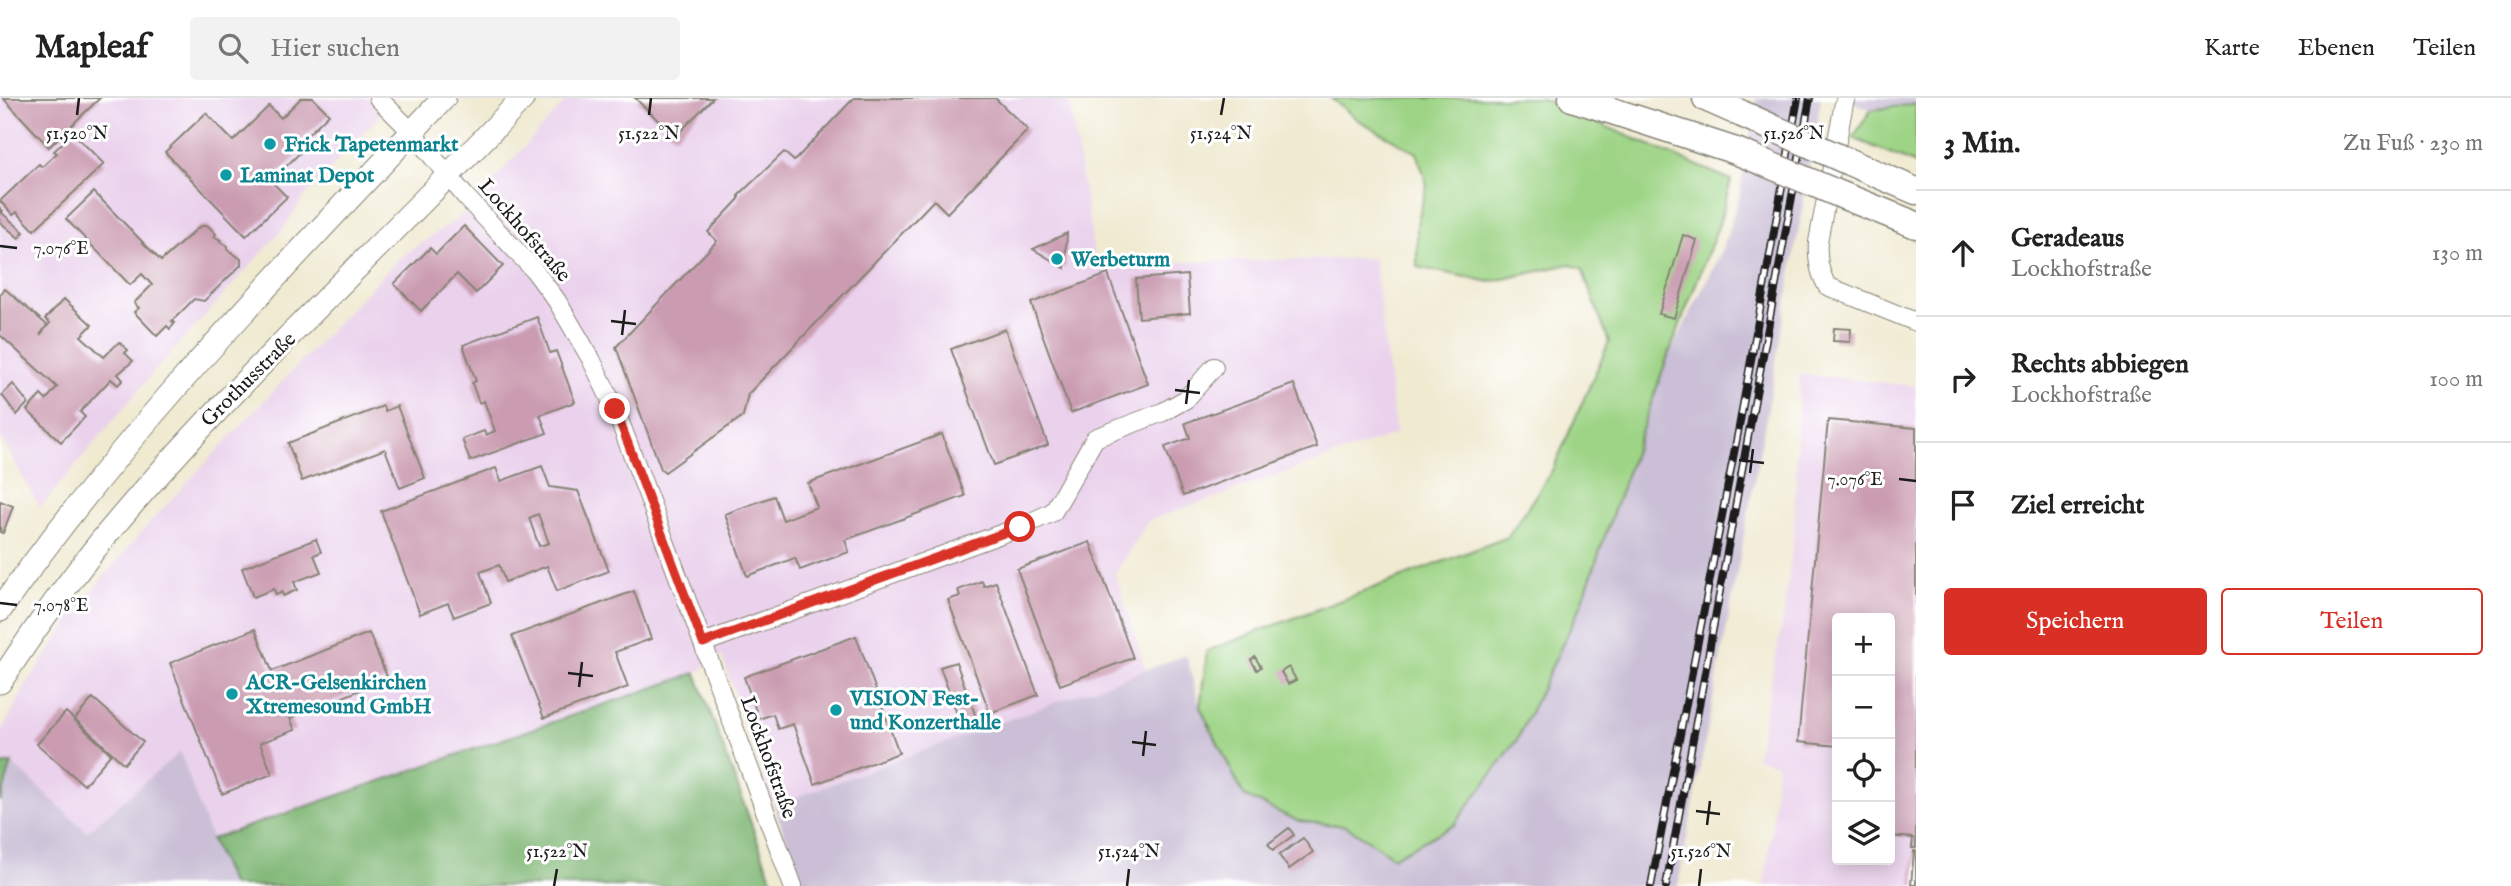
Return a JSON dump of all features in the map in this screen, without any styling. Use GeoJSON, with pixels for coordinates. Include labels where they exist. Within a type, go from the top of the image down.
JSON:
{"type":"FeatureCollection","features":[{"type":"Feature","properties":{"kind":"highway"},"geometry":{"type":"LineString","coordinates":[[1572,98],[1736,151]]}},
{"type":"Feature","properties":{"kind":"highway"},"geometry":{"type":"LineString","coordinates":[[1623,98],[1736,151],[1916,225]]}},
{"type":"Feature","properties":{"kind":"highway"},"geometry":{"type":"LineString","coordinates":[[1706,98],[1916,191]]}},
{"type":"Feature","properties":{"kind":"main road","name":"Grothusstraße"},"geometry":{"type":"LineString","coordinates":[[0,610],[152,416],[277,275],[444,98]]}},
{"type":"Feature","properties":{"kind":"main road","name":"Grothusstraße"},"geometry":{"type":"LineString","coordinates":[[0,681],[37,625],[138,497],[202,426],[523,98]]}},
{"type":"Feature","properties":{"kind":"street","name":"Lockhofstraße"},"geometry":{"type":"LineString","coordinates":[[378,98],[412,132],[447,176],[534,270],[557,301],[590,359],[615,409],[793,886]]}},
{"type":"Feature","properties":{"kind":"street"},"geometry":{"type":"LineString","coordinates":[[1846,98],[1818,242],[1817,259],[1821,274],[1828,286],[1916,322]]}},
{"type":"Feature","properties":{"kind":"street"},"geometry":{"type":"LineString","coordinates":[[703,643],[1053,512],[1095,438],[1163,412],[1186,399],[1214,366]]}},
{"type":"Feature","properties":{"kind":"shaded area"},"geometry":{"type":"Polygon","coordinates":[[[0,98],[396,98],[303,198],[284,228],[153,373],[40,508],[0,436],[0,98]]]}},
{"type":"Feature","properties":{"kind":"shaded area"},"geometry":{"type":"Polygon","coordinates":[[[569,98],[1069,98],[1096,264],[1374,258],[1396,434],[1148,521],[1115,573],[1146,670],[774,805],[722,656],[696,673],[211,839],[180,753],[87,832],[12,763],[0,765],[0,734],[27,684],[80,605],[150,522],[398,259],[461,216],[569,98]]]}},
{"type":"Feature","properties":{"kind":"shaded area"},"geometry":{"type":"Polygon","coordinates":[[[1757,98],[1821,98],[1772,386],[1678,886],[803,886],[774,805],[1186,655],[1200,707],[1298,821],[1346,825],[1394,857],[1517,740],[1581,605],[1666,361],[1722,251],[1739,198],[1757,98]]]}},
{"type":"Feature","properties":{"kind":"shaded area"},"geometry":{"type":"Polygon","coordinates":[[[1844,98],[1916,98],[1916,104],[1871,110],[1844,98]]]}},
{"type":"Feature","properties":{"kind":"shaded area"},"geometry":{"type":"Polygon","coordinates":[[[1799,374],[1916,386],[1916,886],[1764,886],[1777,764],[1756,758],[1782,625],[1794,537],[1799,374]]]}},
{"type":"Feature","properties":{"kind":"shaded area"},"geometry":{"type":"Polygon","coordinates":[[[180,752],[211,839],[232,886],[0,886],[0,803],[12,763],[87,832],[180,752]]]}},
{"type":"Feature","properties":{"kind":"green space"},"geometry":{"type":"Polygon","coordinates":[[[1331,98],[1540,98],[1731,180],[1719,224],[1666,361],[1581,605],[1517,740],[1454,825],[1394,857],[1346,826],[1298,821],[1244,796],[1200,707],[1207,651],[1508,537],[1553,469],[1609,342],[1582,269],[1570,264],[1490,282],[1417,267],[1417,224],[1427,185],[1417,153],[1358,120],[1331,98]]]}},
{"type":"Feature","properties":{"kind":"green space"},"geometry":{"type":"Polygon","coordinates":[[[1916,104],[1916,164],[1853,138],[1871,110],[1916,104]]]}},
{"type":"Feature","properties":{"kind":"green space"},"geometry":{"type":"Polygon","coordinates":[[[696,673],[774,886],[232,886],[211,839],[696,673]]]}},
{"type":"Feature","properties":{"kind":"green space"},"geometry":{"type":"Polygon","coordinates":[[[12,763],[0,802],[0,765],[12,763]]]}},
{"type":"Feature","properties":{"kind":"building"},"geometry":{"type":"Polygon","coordinates":[[[3,98],[100,98],[49,147],[3,98]]]}},
{"type":"Feature","properties":{"kind":"building","name":"Laminat Depot"},"geometry":{"type":"Polygon","coordinates":[[[301,98],[313,98],[329,114],[302,140],[307,146],[271,181],[287,197],[246,236],[165,152],[206,113],[233,141],[269,106],[281,118],[301,98]]]}},
{"type":"Feature","properties":{"kind":"building"},"geometry":{"type":"Polygon","coordinates":[[[635,98],[713,98],[675,137],[635,98]]]}},
{"type":"Feature","properties":{"kind":"building"},"geometry":{"type":"Polygon","coordinates":[[[854,98],[995,98],[1028,130],[947,213],[934,200],[748,394],[743,416],[665,472],[661,469],[616,347],[717,241],[708,232],[739,199],[739,195],[784,152],[794,161],[854,98]]]}},
{"type":"Feature","properties":{"kind":"building"},"geometry":{"type":"Polygon","coordinates":[[[73,133],[104,164],[34,230],[17,212],[13,215],[0,201],[39,164],[42,167],[73,133]]]}},
{"type":"Feature","properties":{"kind":"building"},"geometry":{"type":"Polygon","coordinates":[[[94,192],[161,261],[199,227],[207,225],[216,234],[214,237],[241,259],[241,265],[204,301],[194,299],[172,321],[175,323],[170,329],[167,326],[157,336],[134,312],[139,308],[134,303],[152,285],[142,274],[130,285],[66,219],[94,192]]]}},
{"type":"Feature","properties":{"kind":"building"},"geometry":{"type":"Polygon","coordinates":[[[0,208],[2,213],[24,232],[19,238],[0,222],[0,208]]]}},
{"type":"Feature","properties":{"kind":"building"},"geometry":{"type":"Polygon","coordinates":[[[464,226],[503,266],[476,293],[457,274],[421,311],[394,284],[430,248],[436,254],[464,226]]]}},
{"type":"Feature","properties":{"kind":"building","name":"Werbeturm"},"geometry":{"type":"Polygon","coordinates":[[[1067,233],[1065,268],[1033,249],[1067,233]]]}},
{"type":"Feature","properties":{"kind":"building"},"geometry":{"type":"Polygon","coordinates":[[[1683,235],[1697,240],[1674,318],[1659,314],[1683,235]]]}},
{"type":"Feature","properties":{"kind":"building"},"geometry":{"type":"Polygon","coordinates":[[[1108,274],[1148,384],[1071,413],[1031,303],[1108,274]]]}},
{"type":"Feature","properties":{"kind":"building"},"geometry":{"type":"Polygon","coordinates":[[[1187,275],[1190,313],[1139,318],[1136,279],[1187,275]]]}},
{"type":"Feature","properties":{"kind":"building"},"geometry":{"type":"Polygon","coordinates":[[[5,289],[47,325],[40,335],[50,323],[45,319],[64,299],[92,325],[81,336],[104,357],[119,342],[128,350],[125,353],[133,361],[118,374],[123,380],[118,385],[111,379],[80,412],[85,417],[61,442],[27,410],[41,395],[46,400],[57,387],[0,335],[0,295],[5,289]]]}},
{"type":"Feature","properties":{"kind":"building"},"geometry":{"type":"Polygon","coordinates":[[[537,317],[550,353],[556,351],[575,402],[540,415],[547,433],[470,461],[462,439],[484,431],[486,435],[495,431],[484,401],[479,403],[472,383],[476,381],[463,345],[537,317]]]}},
{"type":"Feature","properties":{"kind":"building"},"geometry":{"type":"Polygon","coordinates":[[[1834,328],[1851,329],[1850,342],[1833,341],[1834,328]]]}},
{"type":"Feature","properties":{"kind":"building"},"geometry":{"type":"Polygon","coordinates":[[[1005,329],[1048,445],[994,465],[951,349],[1005,329]]]}},
{"type":"Feature","properties":{"kind":"building"},"geometry":{"type":"Polygon","coordinates":[[[13,384],[28,403],[17,415],[2,395],[13,384]]]}},
{"type":"Feature","properties":{"kind":"building"},"geometry":{"type":"Polygon","coordinates":[[[1294,384],[1317,447],[1183,496],[1165,447],[1190,438],[1185,423],[1294,384]]]}},
{"type":"Feature","properties":{"kind":"building"},"geometry":{"type":"Polygon","coordinates":[[[383,406],[385,411],[397,406],[425,478],[400,488],[385,449],[302,481],[288,443],[383,406]]]}},
{"type":"Feature","properties":{"kind":"building"},"geometry":{"type":"Polygon","coordinates":[[[1828,420],[1916,428],[1916,848],[1912,848],[1913,838],[1895,836],[1895,613],[1832,613],[1832,745],[1798,742],[1828,420]]]}},
{"type":"Feature","properties":{"kind":"building"},"geometry":{"type":"Polygon","coordinates":[[[942,434],[965,496],[845,540],[849,552],[800,570],[795,558],[747,576],[725,514],[774,496],[783,520],[817,507],[808,483],[942,434]]]}},
{"type":"Feature","properties":{"kind":"building"},"geometry":{"type":"Polygon","coordinates":[[[542,466],[550,487],[578,491],[609,571],[557,591],[547,566],[505,582],[499,565],[480,572],[491,603],[454,617],[448,603],[420,614],[381,511],[496,468],[501,481],[542,466]],[[538,514],[529,518],[539,546],[549,543],[538,514]]]}},
{"type":"Feature","properties":{"kind":"building"},"geometry":{"type":"Polygon","coordinates":[[[0,501],[13,506],[3,533],[0,532],[0,501]]]}},
{"type":"Feature","properties":{"kind":"building"},"geometry":{"type":"Polygon","coordinates":[[[316,539],[321,552],[314,555],[321,572],[294,582],[297,590],[283,596],[282,592],[276,595],[274,589],[253,597],[242,568],[316,539]]]}},
{"type":"Feature","properties":{"kind":"building"},"geometry":{"type":"Polygon","coordinates":[[[1090,542],[1133,658],[1060,685],[1017,569],[1090,542]]]}},
{"type":"Feature","properties":{"kind":"building"},"geometry":{"type":"Polygon","coordinates":[[[982,581],[984,586],[996,582],[1038,695],[990,713],[948,600],[960,596],[958,590],[982,581]]]}},
{"type":"Feature","properties":{"kind":"building"},"geometry":{"type":"Polygon","coordinates":[[[634,591],[651,639],[615,652],[628,687],[544,718],[512,636],[634,591]]]}},
{"type":"Feature","properties":{"kind":"building"},"geometry":{"type":"Polygon","coordinates":[[[255,629],[272,671],[369,633],[388,679],[290,718],[295,730],[260,743],[272,774],[222,794],[170,663],[255,629]]]}},
{"type":"Feature","properties":{"kind":"building","name":"VISION Fest- und Konzerthalle"},"geometry":{"type":"Polygon","coordinates":[[[856,636],[899,753],[815,784],[793,724],[778,729],[773,714],[759,719],[744,677],[856,636]]]}},
{"type":"Feature","properties":{"kind":"building"},"geometry":{"type":"Polygon","coordinates":[[[1255,657],[1261,667],[1257,670],[1251,660],[1255,657]]]}},
{"type":"Feature","properties":{"kind":"building"},"geometry":{"type":"Polygon","coordinates":[[[956,662],[976,717],[960,722],[940,667],[956,662]]]}},
{"type":"Feature","properties":{"kind":"building"},"geometry":{"type":"Polygon","coordinates":[[[1289,667],[1296,680],[1288,684],[1281,672],[1289,667]]]}},
{"type":"Feature","properties":{"kind":"building"},"geometry":{"type":"Polygon","coordinates":[[[93,698],[143,742],[124,764],[75,719],[93,698]]]}},
{"type":"Feature","properties":{"kind":"building"},"geometry":{"type":"Polygon","coordinates":[[[66,712],[111,754],[84,785],[37,744],[66,712]]]}},
{"type":"Feature","properties":{"kind":"building"},"geometry":{"type":"Polygon","coordinates":[[[1289,828],[1294,835],[1273,850],[1268,844],[1289,828]]]}},
{"type":"Feature","properties":{"kind":"building"},"geometry":{"type":"Polygon","coordinates":[[[1303,838],[1313,852],[1289,869],[1279,855],[1303,838]]]}},
{"type":"Feature","properties":{"kind":"building"},"geometry":{"type":"Polygon","coordinates":[[[1914,851],[1916,885],[1911,885],[1914,851]]]}},
{"type":"Feature","properties":{"kind":"railway"},"geometry":{"type":"LineString","coordinates":[[1651,886],[1739,427],[1798,98]]}},
{"type":"Feature","properties":{"kind":"railway"},"geometry":{"type":"LineString","coordinates":[[1666,886],[1810,98]]}},
{"type":"Feature","properties":{"kind":"place","name":"Frick Tapetenmarkt"},"geometry":{"type":"Point","coordinates":[270,144]}},
{"type":"Feature","properties":{"kind":"place","name":"Laminat Depot"},"geometry":{"type":"Point","coordinates":[226,175]}},
{"type":"Feature","properties":{"kind":"place","name":"Werbeturm"},"geometry":{"type":"Point","coordinates":[1057,259]}},
{"type":"Feature","properties":{"kind":"place","name":"ACR-Gelsenkirchen Xtremesound GmbH"},"geometry":{"type":"Point","coordinates":[232,694]}},
{"type":"Feature","properties":{"kind":"place","name":"VISION Fest- und Konzerthalle"},"geometry":{"type":"Point","coordinates":[836,710]}},
{"type":"Feature","properties":{"kind":"route"},"geometry":{"type":"LineString","coordinates":[[615,409],[703,643],[1020,527]]}}]}
